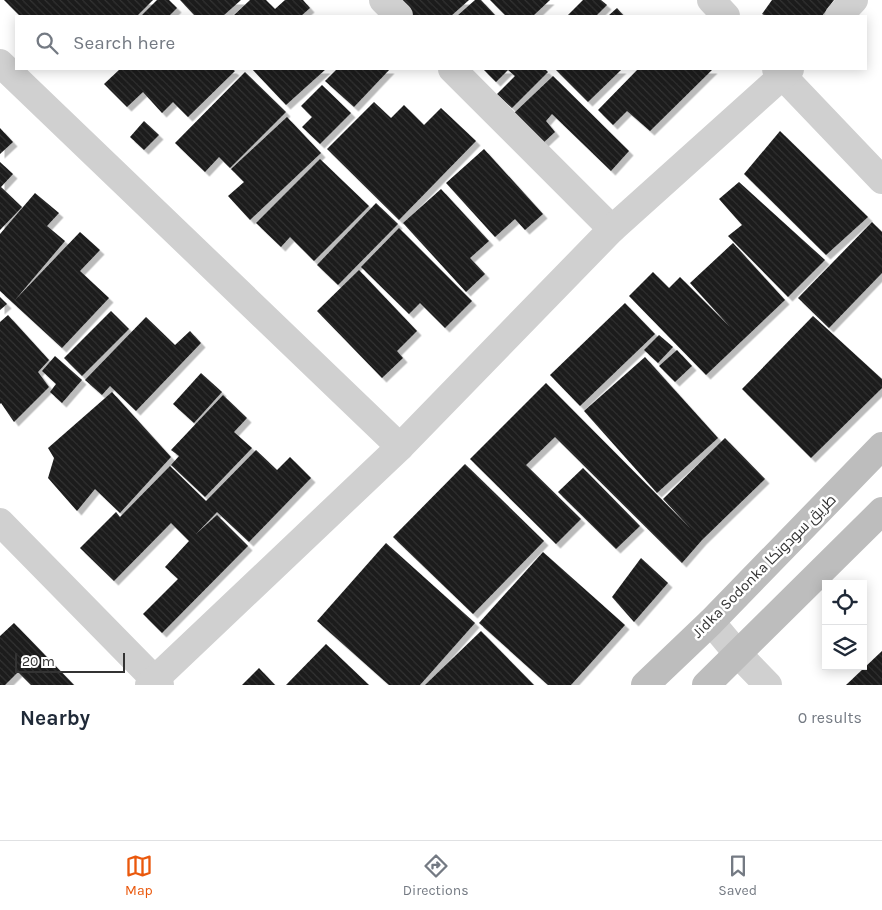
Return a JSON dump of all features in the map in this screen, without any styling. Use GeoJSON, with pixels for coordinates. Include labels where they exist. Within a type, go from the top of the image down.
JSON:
{"type":"FeatureCollection","features":[{"type":"Feature","properties":{"kind":"main road","name":"Jidka Sodonka طريق سودونكا"},"geometry":{"type":"LineString","coordinates":[[645,685],[711,622],[882,446]]}},
{"type":"Feature","properties":{"kind":"main road"},"geometry":{"type":"LineString","coordinates":[[706,685],[882,510]]}},
{"type":"Feature","properties":{"kind":"street"},"geometry":{"type":"LineString","coordinates":[[383,0],[398,15]]}},
{"type":"Feature","properties":{"kind":"street"},"geometry":{"type":"LineString","coordinates":[[711,0],[725,15]]}},
{"type":"Feature","properties":{"kind":"street"},"geometry":{"type":"LineString","coordinates":[[840,15],[854,0]]}},
{"type":"Feature","properties":{"kind":"street"},"geometry":{"type":"LineString","coordinates":[[0,63],[400,447]]}},
{"type":"Feature","properties":{"kind":"street"},"geometry":{"type":"LineString","coordinates":[[453,70],[612,229]]}},
{"type":"Feature","properties":{"kind":"street"},"geometry":{"type":"LineString","coordinates":[[0,522],[155,683],[400,447],[612,229],[783,71],[882,180]]}},
{"type":"Feature","properties":{"kind":"street"},"geometry":{"type":"LineString","coordinates":[[711,622],[737,653],[768,685]]}},
{"type":"Feature","properties":{"kind":"building"},"geometry":{"type":"Polygon","coordinates":[[[4,0],[153,0],[138,15],[19,15],[4,0]]]}},
{"type":"Feature","properties":{"kind":"building"},"geometry":{"type":"Polygon","coordinates":[[[157,0],[169,0],[177,8],[170,15],[142,15],[157,0]]]}},
{"type":"Feature","properties":{"kind":"building"},"geometry":{"type":"Polygon","coordinates":[[[180,0],[241,0],[224,15],[194,15],[180,0]]]}},
{"type":"Feature","properties":{"kind":"building"},"geometry":{"type":"Polygon","coordinates":[[[250,0],[266,0],[275,9],[285,0],[303,0],[310,8],[302,15],[234,15],[250,0]]]}},
{"type":"Feature","properties":{"kind":"building"},"geometry":{"type":"Polygon","coordinates":[[[392,0],[469,0],[452,15],[407,15],[392,0]]]}},
{"type":"Feature","properties":{"kind":"building"},"geometry":{"type":"Polygon","coordinates":[[[475,0],[481,0],[495,15],[458,15],[475,0]]]}},
{"type":"Feature","properties":{"kind":"building"},"geometry":{"type":"Polygon","coordinates":[[[490,0],[550,0],[534,15],[505,15],[490,0]]]}},
{"type":"Feature","properties":{"kind":"building"},"geometry":{"type":"Polygon","coordinates":[[[583,0],[601,0],[607,5],[597,15],[568,15],[583,0]]]}},
{"type":"Feature","properties":{"kind":"building"},"geometry":{"type":"Polygon","coordinates":[[[772,0],[834,0],[823,15],[762,14],[772,0]]]}},
{"type":"Feature","properties":{"kind":"building"},"geometry":{"type":"Polygon","coordinates":[[[617,8],[623,15],[609,15],[617,8]]]}},
{"type":"Feature","properties":{"kind":"building"},"geometry":{"type":"Polygon","coordinates":[[[119,70],[235,71],[188,117],[173,102],[162,113],[143,92],[127,107],[104,84],[119,70]]]}},
{"type":"Feature","properties":{"kind":"building"},"geometry":{"type":"Polygon","coordinates":[[[253,70],[325,70],[286,105],[253,70]]]}},
{"type":"Feature","properties":{"kind":"building"},"geometry":{"type":"Polygon","coordinates":[[[336,70],[389,70],[354,107],[325,81],[336,70]]]}},
{"type":"Feature","properties":{"kind":"building"},"geometry":{"type":"Polygon","coordinates":[[[484,70],[508,70],[496,82],[484,70]]]}},
{"type":"Feature","properties":{"kind":"building"},"geometry":{"type":"Polygon","coordinates":[[[508,70],[546,70],[548,72],[512,108],[497,94],[515,76],[508,70]]]}},
{"type":"Feature","properties":{"kind":"building"},"geometry":{"type":"Polygon","coordinates":[[[556,70],[621,70],[588,102],[556,70]]]}},
{"type":"Feature","properties":{"kind":"building"},"geometry":{"type":"Polygon","coordinates":[[[637,70],[712,70],[650,131],[627,111],[613,125],[598,110],[637,70]]]}},
{"type":"Feature","properties":{"kind":"building"},"geometry":{"type":"Polygon","coordinates":[[[245,72],[286,112],[230,168],[219,157],[205,172],[175,143],[245,72]]]}},
{"type":"Feature","properties":{"kind":"building"},"geometry":{"type":"Polygon","coordinates":[[[553,76],[629,151],[611,171],[552,114],[546,121],[555,132],[542,144],[512,115],[553,76]]]}},
{"type":"Feature","properties":{"kind":"building"},"geometry":{"type":"Polygon","coordinates":[[[322,85],[351,113],[320,144],[302,127],[312,117],[301,106],[322,85]]]}},
{"type":"Feature","properties":{"kind":"building"},"geometry":{"type":"Polygon","coordinates":[[[374,102],[391,118],[404,105],[424,125],[441,108],[476,141],[399,220],[327,149],[374,102]]]}},
{"type":"Feature","properties":{"kind":"building"},"geometry":{"type":"Polygon","coordinates":[[[287,117],[321,153],[250,220],[228,196],[244,182],[231,169],[287,117]]]}},
{"type":"Feature","properties":{"kind":"building"},"geometry":{"type":"Polygon","coordinates":[[[144,121],[159,135],[144,150],[130,137],[144,121]]]}},
{"type":"Feature","properties":{"kind":"building"},"geometry":{"type":"Polygon","coordinates":[[[0,128],[13,142],[0,154],[0,128]]]}},
{"type":"Feature","properties":{"kind":"building"},"geometry":{"type":"Polygon","coordinates":[[[780,131],[868,217],[826,255],[744,174],[780,131]]]}},
{"type":"Feature","properties":{"kind":"building"},"geometry":{"type":"Polygon","coordinates":[[[484,149],[543,214],[525,230],[515,219],[495,237],[446,183],[484,149]]]}},
{"type":"Feature","properties":{"kind":"building"},"geometry":{"type":"Polygon","coordinates":[[[320,159],[369,206],[314,261],[290,237],[281,247],[256,223],[320,159]]]}},
{"type":"Feature","properties":{"kind":"building"},"geometry":{"type":"Polygon","coordinates":[[[0,162],[13,174],[1,187],[22,207],[0,230],[0,162]]]}},
{"type":"Feature","properties":{"kind":"building"},"geometry":{"type":"Polygon","coordinates":[[[739,182],[825,260],[788,297],[728,236],[742,225],[719,199],[739,182]]]}},
{"type":"Feature","properties":{"kind":"building"},"geometry":{"type":"Polygon","coordinates":[[[441,189],[489,241],[470,258],[485,274],[466,292],[403,223],[441,189]]]}},
{"type":"Feature","properties":{"kind":"building"},"geometry":{"type":"Polygon","coordinates":[[[35,193],[59,213],[47,226],[65,241],[15,300],[80,232],[100,250],[80,271],[109,298],[62,348],[0,291],[0,234],[35,193]]]}},
{"type":"Feature","properties":{"kind":"building"},"geometry":{"type":"Polygon","coordinates":[[[376,203],[398,224],[338,285],[317,265],[376,203]]]}},
{"type":"Feature","properties":{"kind":"building"},"geometry":{"type":"Polygon","coordinates":[[[872,222],[882,232],[882,273],[829,328],[798,298],[872,222]]]}},
{"type":"Feature","properties":{"kind":"building"},"geometry":{"type":"Polygon","coordinates":[[[399,228],[472,301],[445,328],[420,303],[409,314],[361,267],[399,228]]]}},
{"type":"Feature","properties":{"kind":"building"},"geometry":{"type":"Polygon","coordinates":[[[733,243],[785,300],[706,375],[629,296],[653,272],[669,288],[680,277],[730,327],[690,283],[733,243]]]}},
{"type":"Feature","properties":{"kind":"building"},"geometry":{"type":"Polygon","coordinates":[[[359,270],[417,331],[397,351],[403,358],[382,378],[317,311],[359,270]]]}},
{"type":"Feature","properties":{"kind":"building"},"geometry":{"type":"Polygon","coordinates":[[[0,297],[7,304],[0,310],[0,297]]]}},
{"type":"Feature","properties":{"kind":"building"},"geometry":{"type":"Polygon","coordinates":[[[625,303],[655,334],[580,406],[550,375],[625,303]]]}},
{"type":"Feature","properties":{"kind":"building"},"geometry":{"type":"Polygon","coordinates":[[[111,311],[129,329],[82,376],[64,358],[111,311]]]}},
{"type":"Feature","properties":{"kind":"building"},"geometry":{"type":"Polygon","coordinates":[[[8,315],[49,360],[38,372],[49,387],[14,422],[0,404],[0,322],[8,315]]]}},
{"type":"Feature","properties":{"kind":"building"},"geometry":{"type":"Polygon","coordinates":[[[813,316],[882,379],[882,388],[811,458],[742,389],[813,316]]]}},
{"type":"Feature","properties":{"kind":"building"},"geometry":{"type":"Polygon","coordinates":[[[146,317],[175,345],[190,331],[201,343],[136,411],[110,386],[102,395],[85,380],[146,317]]]}},
{"type":"Feature","properties":{"kind":"building"},"geometry":{"type":"Polygon","coordinates":[[[659,335],[673,347],[658,363],[644,350],[659,335]]]}},
{"type":"Feature","properties":{"kind":"building"},"geometry":{"type":"Polygon","coordinates":[[[677,350],[692,366],[675,382],[659,366],[677,350]]]}},
{"type":"Feature","properties":{"kind":"building"},"geometry":{"type":"Polygon","coordinates":[[[55,356],[82,380],[62,403],[50,392],[56,384],[42,371],[55,356]]]}},
{"type":"Feature","properties":{"kind":"building"},"geometry":{"type":"Polygon","coordinates":[[[645,357],[718,438],[657,493],[584,411],[645,357]]]}},
{"type":"Feature","properties":{"kind":"building"},"geometry":{"type":"Polygon","coordinates":[[[201,373],[222,392],[194,423],[173,404],[201,373]]]}},
{"type":"Feature","properties":{"kind":"building"},"geometry":{"type":"Polygon","coordinates":[[[546,383],[692,530],[663,499],[725,438],[765,479],[702,540],[682,563],[555,437],[526,465],[581,519],[556,544],[470,459],[546,383]]]}},
{"type":"Feature","properties":{"kind":"building"},"geometry":{"type":"Polygon","coordinates":[[[112,392],[171,457],[120,513],[95,489],[77,511],[48,478],[54,458],[48,448],[112,392]]]}},
{"type":"Feature","properties":{"kind":"building"},"geometry":{"type":"Polygon","coordinates":[[[223,395],[247,418],[234,432],[252,448],[205,497],[171,465],[179,456],[171,450],[223,395]]]}},
{"type":"Feature","properties":{"kind":"building"},"geometry":{"type":"Polygon","coordinates":[[[256,450],[277,470],[290,457],[311,478],[249,542],[217,512],[196,534],[217,515],[248,546],[162,633],[143,614],[178,579],[165,567],[189,541],[171,523],[114,581],[80,548],[116,512],[120,517],[170,466],[206,501],[256,450]]]}},
{"type":"Feature","properties":{"kind":"building"},"geometry":{"type":"Polygon","coordinates":[[[465,464],[544,541],[473,614],[393,537],[465,464]]]}},
{"type":"Feature","properties":{"kind":"building"},"geometry":{"type":"Polygon","coordinates":[[[583,468],[640,526],[616,549],[558,492],[583,468]]]}},
{"type":"Feature","properties":{"kind":"building"},"geometry":{"type":"Polygon","coordinates":[[[386,543],[475,623],[420,685],[389,685],[317,621],[386,543]]]}},
{"type":"Feature","properties":{"kind":"building"},"geometry":{"type":"Polygon","coordinates":[[[543,552],[625,625],[571,685],[548,685],[479,623],[543,552]]]}},
{"type":"Feature","properties":{"kind":"building"},"geometry":{"type":"Polygon","coordinates":[[[641,558],[668,583],[634,622],[612,597],[641,558]]]}},
{"type":"Feature","properties":{"kind":"building"},"geometry":{"type":"Polygon","coordinates":[[[14,623],[74,685],[31,685],[18,672],[5,685],[0,685],[0,636],[14,623]]]}},
{"type":"Feature","properties":{"kind":"building"},"geometry":{"type":"Polygon","coordinates":[[[481,631],[534,685],[425,685],[481,631]]]}},
{"type":"Feature","properties":{"kind":"building"},"geometry":{"type":"Polygon","coordinates":[[[326,644],[369,685],[286,685],[326,644]]]}},
{"type":"Feature","properties":{"kind":"building"},"geometry":{"type":"Polygon","coordinates":[[[882,651],[882,685],[846,685],[862,670],[867,670],[867,665],[882,651]]]}},
{"type":"Feature","properties":{"kind":"building"},"geometry":{"type":"Polygon","coordinates":[[[259,668],[275,685],[242,685],[259,668]]]}}]}
